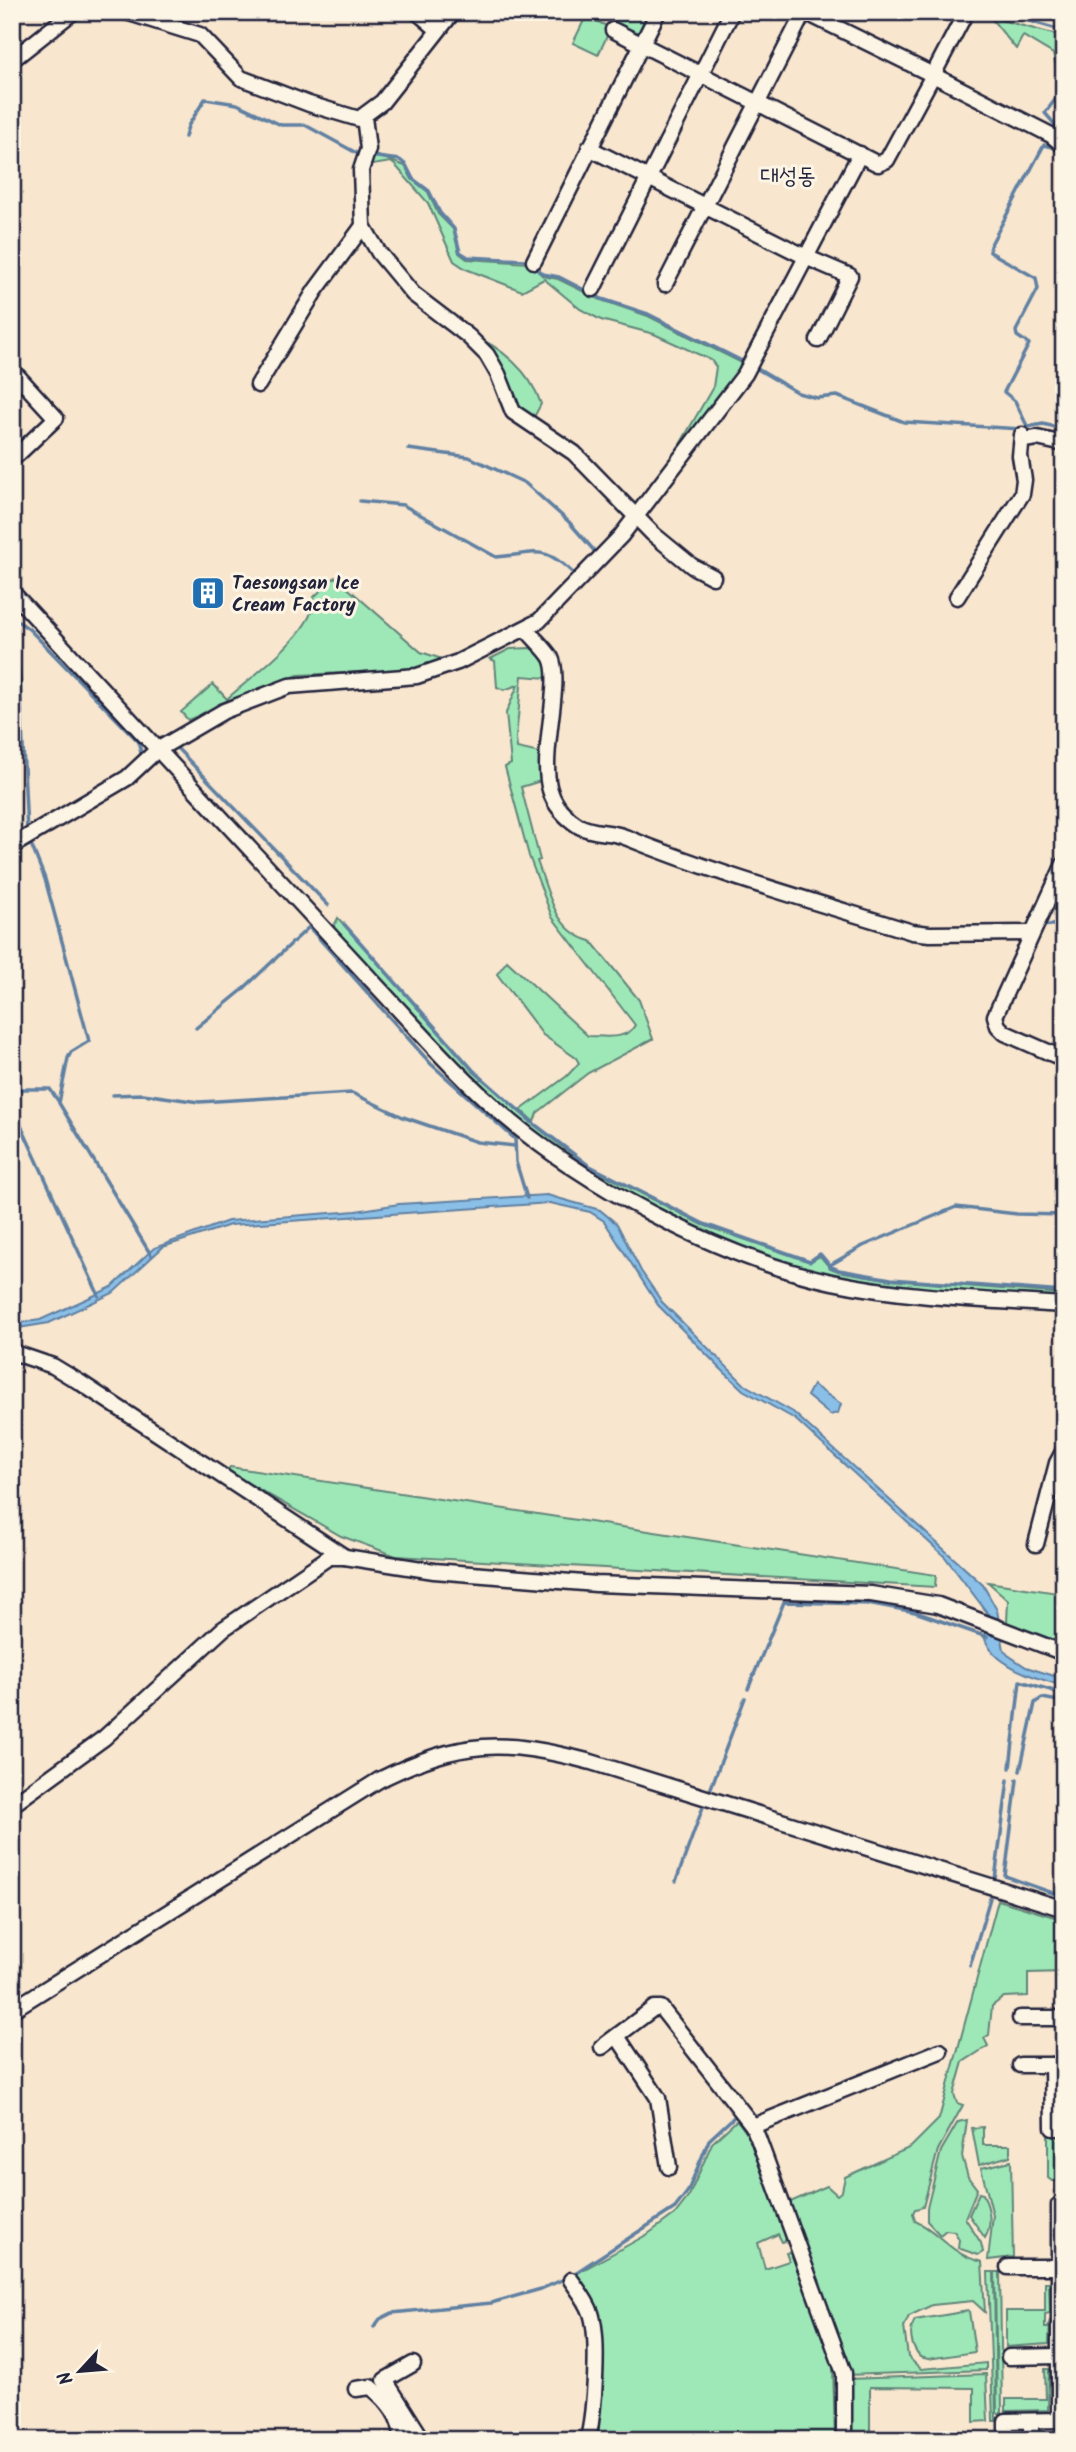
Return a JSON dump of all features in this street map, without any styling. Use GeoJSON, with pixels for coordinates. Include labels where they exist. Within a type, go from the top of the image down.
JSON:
{"type":"FeatureCollection","features":[{"type":"Feature","properties":{"kind":"street"},"geometry":{"type":"LineString","coordinates":[[12,60],[73,12]]}},
{"type":"Feature","properties":{"kind":"street"},"geometry":{"type":"LineString","coordinates":[[126,12],[200,35],[241,78],[352,117],[364,117],[400,82],[453,12]]}},
{"type":"Feature","properties":{"kind":"street"},"geometry":{"type":"LineString","coordinates":[[417,12],[438,29]]}},
{"type":"Feature","properties":{"kind":"street"},"geometry":{"type":"LineString","coordinates":[[534,261],[658,12]]}},
{"type":"Feature","properties":{"kind":"street"},"geometry":{"type":"LineString","coordinates":[[593,289],[732,12]]}},
{"type":"Feature","properties":{"kind":"street"},"geometry":{"type":"LineString","coordinates":[[665,284],[804,12],[1051,135],[1064,146]]}},
{"type":"Feature","properties":{"kind":"street"},"geometry":{"type":"LineString","coordinates":[[613,30],[878,164],[887,160],[967,12]]}},
{"type":"Feature","properties":{"kind":"street"},"geometry":{"type":"LineString","coordinates":[[364,117],[368,149],[361,170],[363,226],[379,253],[413,294],[468,336],[486,355],[498,374],[513,412],[573,453],[636,516],[692,566],[713,577]]}},
{"type":"Feature","properties":{"kind":"street"},"geometry":{"type":"LineString","coordinates":[[589,148],[849,276],[818,340]]}},
{"type":"Feature","properties":{"kind":"street"},"geometry":{"type":"LineString","coordinates":[[12,846],[127,778],[157,750],[223,710],[289,686],[418,676],[458,662],[527,629],[578,582],[636,516],[746,374],[860,154]]}},
{"type":"Feature","properties":{"kind":"street"},"geometry":{"type":"LineString","coordinates":[[258,384],[316,291],[363,226]]}},
{"type":"Feature","properties":{"kind":"street"},"geometry":{"type":"LineString","coordinates":[[12,370],[57,418],[17,454],[12,449]]}},
{"type":"Feature","properties":{"kind":"street"},"geometry":{"type":"LineString","coordinates":[[957,597],[1022,494],[1024,480],[1020,447],[1023,438],[1064,444]]}},
{"type":"Feature","properties":{"kind":"street"},"geometry":{"type":"LineString","coordinates":[[12,592],[439,1053],[493,1106],[572,1166],[632,1202],[746,1256],[830,1281],[924,1297],[1064,1305]]}},
{"type":"Feature","properties":{"kind":"street"},"geometry":{"type":"LineString","coordinates":[[527,629],[551,659],[554,677],[547,750],[550,793],[563,814],[580,826],[599,833],[621,835],[696,864],[912,932],[1031,933]]}},
{"type":"Feature","properties":{"kind":"street"},"geometry":{"type":"LineString","coordinates":[[1064,864],[995,1016],[998,1026],[1005,1033],[1064,1059]]}},
{"type":"Feature","properties":{"kind":"street"},"geometry":{"type":"LineString","coordinates":[[12,1352],[53,1366],[81,1383],[345,1557]]}},
{"type":"Feature","properties":{"kind":"street"},"geometry":{"type":"LineString","coordinates":[[1036,1544],[1057,1463],[1064,1450]]}},
{"type":"Feature","properties":{"kind":"street"},"geometry":{"type":"LineString","coordinates":[[12,1805],[104,1738],[223,1629],[320,1561],[345,1557],[434,1571],[596,1584],[871,1594],[938,1605],[1064,1653]]}},
{"type":"Feature","properties":{"kind":"street"},"geometry":{"type":"LineString","coordinates":[[12,2010],[379,1780],[442,1755],[503,1744],[537,1748],[592,1762],[1064,1909]]}},
{"type":"Feature","properties":{"kind":"street"},"geometry":{"type":"LineString","coordinates":[[602,2047],[654,2008],[661,2008],[753,2126],[844,2373],[844,2440]]}},
{"type":"Feature","properties":{"kind":"street"},"geometry":{"type":"LineString","coordinates":[[1020,2018],[1064,2018]]}},
{"type":"Feature","properties":{"kind":"street"},"geometry":{"type":"LineString","coordinates":[[617,2035],[657,2098],[669,2167]]}},
{"type":"Feature","properties":{"kind":"street"},"geometry":{"type":"LineString","coordinates":[[753,2126],[940,2051]]}},
{"type":"Feature","properties":{"kind":"street"},"geometry":{"type":"LineString","coordinates":[[1020,2065],[1058,2065],[1053,2128],[1064,2128]]}},
{"type":"Feature","properties":{"kind":"street"},"geometry":{"type":"LineString","coordinates":[[1006,2440],[1006,2421],[1059,2420],[1059,2204],[1064,2204]]}},
{"type":"Feature","properties":{"kind":"street"},"geometry":{"type":"LineString","coordinates":[[1008,2267],[1059,2266]]}},
{"type":"Feature","properties":{"kind":"street"},"geometry":{"type":"LineString","coordinates":[[571,2280],[590,2311],[594,2324],[594,2382],[588,2440]]}},
{"type":"Feature","properties":{"kind":"street"},"geometry":{"type":"LineString","coordinates":[[1009,2357],[1059,2356]]}},
{"type":"Feature","properties":{"kind":"street"},"geometry":{"type":"LineString","coordinates":[[412,2364],[385,2380],[423,2440]]}},
{"type":"Feature","properties":{"kind":"street"},"geometry":{"type":"LineString","coordinates":[[356,2389],[372,2387],[379,2393],[398,2418],[401,2440]]}},
{"type":"Feature","properties":{"kind":"street"},"geometry":{"type":"LineString","coordinates":[[1031,2421],[1031,2440]]}},
{"type":"Feature","properties":{"kind":"green space"},"geometry":{"type":"Polygon","coordinates":[[[607,12],[652,12],[640,40],[605,16],[607,12]]]}},
{"type":"Feature","properties":{"kind":"green space"},"geometry":{"type":"Polygon","coordinates":[[[586,16],[611,28],[598,55],[573,43],[586,16]]]}},
{"type":"Feature","properties":{"kind":"green space"},"geometry":{"type":"Polygon","coordinates":[[[990,17],[1064,37],[1064,79],[1058,76],[1053,54],[1023,36],[1016,49],[990,17]]]}},
{"type":"Feature","properties":{"kind":"green space"},"geometry":{"type":"Polygon","coordinates":[[[375,155],[405,166],[412,179],[428,192],[438,214],[453,229],[459,253],[467,259],[529,263],[543,276],[558,279],[601,300],[648,316],[744,364],[675,453],[713,387],[716,367],[711,360],[654,334],[601,320],[580,309],[544,279],[522,291],[466,269],[454,261],[428,203],[396,166],[391,162],[366,166],[367,158],[375,155]]]}},
{"type":"Feature","properties":{"kind":"green space"},"geometry":{"type":"Polygon","coordinates":[[[470,334],[503,353],[530,381],[541,404],[532,421],[524,417],[470,334]]]}},
{"type":"Feature","properties":{"kind":"green space"},"geometry":{"type":"Polygon","coordinates":[[[335,577],[421,652],[445,660],[413,670],[298,675],[188,720],[181,712],[213,684],[227,699],[281,652],[305,624],[312,610],[314,597],[335,577]]]}},
{"type":"Feature","properties":{"kind":"green space"},"geometry":{"type":"Polygon","coordinates":[[[530,648],[543,660],[547,678],[522,676],[516,738],[517,748],[540,753],[544,780],[521,787],[540,860],[537,861],[561,920],[579,936],[591,941],[639,1000],[653,1039],[588,1073],[537,1113],[534,1122],[521,1110],[567,1076],[579,1063],[576,1058],[543,1035],[497,974],[507,961],[588,1036],[621,1036],[635,1025],[552,917],[529,856],[505,767],[511,764],[506,713],[518,685],[504,690],[497,687],[495,661],[490,659],[510,649],[530,648]]]}},
{"type":"Feature","properties":{"kind":"green space"},"geometry":{"type":"Polygon","coordinates":[[[338,918],[473,1071],[533,1124],[587,1166],[703,1225],[810,1262],[820,1256],[830,1268],[838,1271],[891,1280],[1064,1294],[1064,1301],[944,1294],[856,1283],[776,1261],[676,1221],[582,1167],[496,1101],[458,1065],[333,928],[338,918]]]}},
{"type":"Feature","properties":{"kind":"green space"},"geometry":{"type":"Polygon","coordinates":[[[230,1467],[936,1575],[935,1587],[396,1556],[341,1536],[227,1471],[230,1467]]]}},
{"type":"Feature","properties":{"kind":"green space"},"geometry":{"type":"Polygon","coordinates":[[[988,1582],[1064,1594],[1064,1646],[1023,1632],[1007,1623],[1008,1600],[988,1582]]]}},
{"type":"Feature","properties":{"kind":"green space"},"geometry":{"type":"Polygon","coordinates":[[[998,1900],[1064,1920],[1064,1972],[1028,1973],[1028,1996],[1004,1997],[992,2006],[989,2035],[984,2038],[988,2046],[963,2062],[954,2094],[957,2103],[963,2105],[938,2150],[923,2207],[915,2209],[913,2213],[915,2221],[952,2248],[982,2262],[985,2312],[973,2301],[932,2305],[909,2316],[904,2327],[908,2357],[921,2369],[986,2363],[986,2370],[846,2375],[788,2203],[827,2186],[837,2195],[842,2191],[845,2177],[911,2147],[939,2119],[998,1900]]]}},
{"type":"Feature","properties":{"kind":"green space"},"geometry":{"type":"Polygon","coordinates":[[[737,2120],[750,2138],[787,2240],[782,2242],[778,2234],[758,2243],[765,2269],[789,2261],[786,2253],[792,2251],[833,2365],[835,2440],[592,2440],[596,2353],[574,2275],[648,2234],[675,2214],[689,2196],[712,2143],[737,2120]]]}},
{"type":"Feature","properties":{"kind":"green space"},"geometry":{"type":"Polygon","coordinates":[[[967,2120],[962,2156],[968,2177],[977,2189],[965,2218],[981,2243],[983,2252],[978,2255],[958,2248],[959,2239],[954,2231],[946,2230],[940,2235],[927,2221],[927,2208],[941,2151],[958,2122],[967,2120]]]}},
{"type":"Feature","properties":{"kind":"green space"},"geometry":{"type":"Polygon","coordinates":[[[983,2127],[983,2145],[1010,2145],[1010,2156],[979,2165],[972,2128],[983,2127]]]}},
{"type":"Feature","properties":{"kind":"green space"},"geometry":{"type":"Polygon","coordinates":[[[1048,2133],[1064,2133],[1064,2181],[1052,2181],[1048,2178],[1048,2133]]]}},
{"type":"Feature","properties":{"kind":"green space"},"geometry":{"type":"Polygon","coordinates":[[[1011,2161],[1013,2257],[988,2260],[993,2215],[981,2168],[1011,2161]]]}},
{"type":"Feature","properties":{"kind":"green space"},"geometry":{"type":"Polygon","coordinates":[[[979,2193],[983,2194],[990,2216],[985,2238],[969,2215],[979,2193]]]}},
{"type":"Feature","properties":{"kind":"green space"},"geometry":{"type":"Polygon","coordinates":[[[988,2272],[994,2272],[996,2421],[993,2421],[988,2272]]]}},
{"type":"Feature","properties":{"kind":"green space"},"geometry":{"type":"Polygon","coordinates":[[[995,2272],[1000,2272],[1002,2413],[997,2413],[995,2272]]]}},
{"type":"Feature","properties":{"kind":"green space"},"geometry":{"type":"Polygon","coordinates":[[[1045,2282],[1049,2282],[1050,2313],[1045,2314],[1045,2328],[1048,2328],[1050,2320],[1049,2344],[1006,2347],[1006,2311],[1045,2311],[1045,2282]]]}},
{"type":"Feature","properties":{"kind":"green space"},"geometry":{"type":"Polygon","coordinates":[[[969,2311],[975,2352],[928,2359],[920,2357],[914,2349],[912,2339],[915,2320],[969,2311]]]}},
{"type":"Feature","properties":{"kind":"green space"},"geometry":{"type":"Polygon","coordinates":[[[1045,2369],[1049,2369],[1048,2410],[1006,2411],[1006,2399],[1046,2399],[1045,2369]]]}},
{"type":"Feature","properties":{"kind":"green space"},"geometry":{"type":"Polygon","coordinates":[[[986,2374],[988,2421],[974,2422],[974,2388],[870,2387],[870,2440],[846,2440],[847,2379],[986,2374]]]}},
{"type":"Feature","properties":{"kind":"water"},"geometry":{"type":"Polygon","coordinates":[[[547,1195],[600,1210],[617,1224],[641,1271],[662,1302],[745,1385],[793,1412],[983,1585],[997,1610],[1004,1650],[1008,1655],[1026,1667],[1064,1679],[1064,1686],[1017,1670],[996,1655],[984,1636],[990,1628],[989,1615],[945,1557],[795,1419],[743,1390],[720,1368],[658,1305],[604,1221],[590,1212],[550,1203],[230,1225],[163,1247],[113,1293],[49,1323],[12,1329],[12,1324],[40,1320],[112,1287],[154,1248],[228,1221],[356,1211],[399,1204],[547,1195]]]}},
{"type":"Feature","properties":{"kind":"water"},"geometry":{"type":"Polygon","coordinates":[[[813,1385],[841,1404],[838,1413],[830,1415],[807,1396],[813,1385]]]}},
{"type":"Feature","properties":{"kind":"waterway"},"geometry":{"type":"LineString","coordinates":[[998,12],[1064,31]]}},
{"type":"Feature","properties":{"kind":"waterway"},"geometry":{"type":"LineString","coordinates":[[1064,88],[1045,113],[1064,135]]}},
{"type":"Feature","properties":{"kind":"waterway"},"geometry":{"type":"LineString","coordinates":[[185,137],[188,126],[205,99],[237,104],[281,125],[305,125],[362,156]]}},
{"type":"Feature","properties":{"kind":"waterway"},"geometry":{"type":"LineString","coordinates":[[1029,430],[1015,401],[1004,392],[1029,344],[1017,336],[1016,331],[1038,289],[1036,278],[990,252],[990,246],[1044,145],[1057,148]]}},
{"type":"Feature","properties":{"kind":"waterway"},"geometry":{"type":"LineString","coordinates":[[369,156],[400,160],[406,165],[413,179],[429,191],[440,213],[454,229],[460,252],[468,257],[525,260],[543,274],[559,277],[602,299],[648,314],[746,363]]}},
{"type":"Feature","properties":{"kind":"waterway"},"geometry":{"type":"LineString","coordinates":[[754,367],[798,393],[817,398],[837,396],[904,422],[1022,429]]}},
{"type":"Feature","properties":{"kind":"waterway"},"geometry":{"type":"LineString","coordinates":[[1027,427],[1043,424],[1064,429]]}},
{"type":"Feature","properties":{"kind":"waterway"},"geometry":{"type":"LineString","coordinates":[[408,449],[469,457],[525,483],[569,522],[597,554]]}},
{"type":"Feature","properties":{"kind":"waterway"},"geometry":{"type":"LineString","coordinates":[[360,501],[403,505],[496,557],[539,553],[555,559],[576,576]]}},
{"type":"Feature","properties":{"kind":"waterway"},"geometry":{"type":"LineString","coordinates":[[12,617],[29,629],[139,742],[141,754],[137,760]]}},
{"type":"Feature","properties":{"kind":"waterway"},"geometry":{"type":"LineString","coordinates":[[17,621],[14,636],[20,681],[27,832]]}},
{"type":"Feature","properties":{"kind":"waterway"},"geometry":{"type":"LineString","coordinates":[[176,747],[328,905]]}},
{"type":"Feature","properties":{"kind":"waterway"},"geometry":{"type":"LineString","coordinates":[[12,855],[31,844],[45,879],[89,1041],[71,1052],[68,1058],[59,1103],[151,1255]]}},
{"type":"Feature","properties":{"kind":"waterway"},"geometry":{"type":"LineString","coordinates":[[1064,886],[1060,903],[1064,921]]}},
{"type":"Feature","properties":{"kind":"waterway"},"geometry":{"type":"LineString","coordinates":[[344,924],[473,1070],[533,1123],[588,1165],[704,1224],[810,1261],[820,1254],[831,1267],[839,1270],[891,1279],[1064,1292]]}},
{"type":"Feature","properties":{"kind":"waterway"},"geometry":{"type":"LineString","coordinates":[[1040,926],[1064,924]]}},
{"type":"Feature","properties":{"kind":"waterway"},"geometry":{"type":"LineString","coordinates":[[196,1028],[240,992],[309,927],[431,1064],[515,1139],[516,1162],[527,1198]]}},
{"type":"Feature","properties":{"kind":"waterway"},"geometry":{"type":"LineString","coordinates":[[12,1089],[50,1089],[59,1102]]}},
{"type":"Feature","properties":{"kind":"waterway"},"geometry":{"type":"LineString","coordinates":[[113,1095],[143,1094],[199,1102],[352,1093],[403,1117],[477,1142],[515,1146]]}},
{"type":"Feature","properties":{"kind":"waterway"},"geometry":{"type":"LineString","coordinates":[[12,1106],[99,1296]]}},
{"type":"Feature","properties":{"kind":"waterway"},"geometry":{"type":"LineString","coordinates":[[830,1265],[863,1246],[956,1207],[1017,1214],[1064,1215]]}},
{"type":"Feature","properties":{"kind":"waterway"},"geometry":{"type":"LineString","coordinates":[[748,1689],[784,1602],[873,1604],[915,1612],[987,1637]]}},
{"type":"Feature","properties":{"kind":"waterway"},"geometry":{"type":"LineString","coordinates":[[1010,1768],[1020,1681],[1064,1694]]}},
{"type":"Feature","properties":{"kind":"waterway"},"geometry":{"type":"LineString","coordinates":[[709,1793],[745,1698]]}},
{"type":"Feature","properties":{"kind":"waterway"},"geometry":{"type":"LineString","coordinates":[[1020,1771],[1035,1703],[1042,1698],[1064,1702]]}},
{"type":"Feature","properties":{"kind":"waterway"},"geometry":{"type":"LineString","coordinates":[[995,1879],[1008,1780]]}},
{"type":"Feature","properties":{"kind":"waterway"},"geometry":{"type":"LineString","coordinates":[[1017,1780],[1005,1876],[1064,1897]]}},
{"type":"Feature","properties":{"kind":"waterway"},"geometry":{"type":"LineString","coordinates":[[676,1881],[703,1807]]}},
{"type":"Feature","properties":{"kind":"waterway"},"geometry":{"type":"LineString","coordinates":[[970,1966],[990,1898]]}},
{"type":"Feature","properties":{"kind":"waterway"},"geometry":{"type":"LineString","coordinates":[[374,2327],[380,2319],[392,2313],[491,2303],[541,2289],[569,2277],[675,2208],[688,2191],[709,2140],[735,2116]]}},
{"type":"Feature","properties":{"kind":"place","name":"Taesongsan Ice Cream Factory"},"geometry":{"type":"Point","coordinates":[208,593]}},
{"type":"Feature","properties":{"kind":"district","name":"대성동"},"geometry":{"type":"Point","coordinates":[788,175]}}]}
